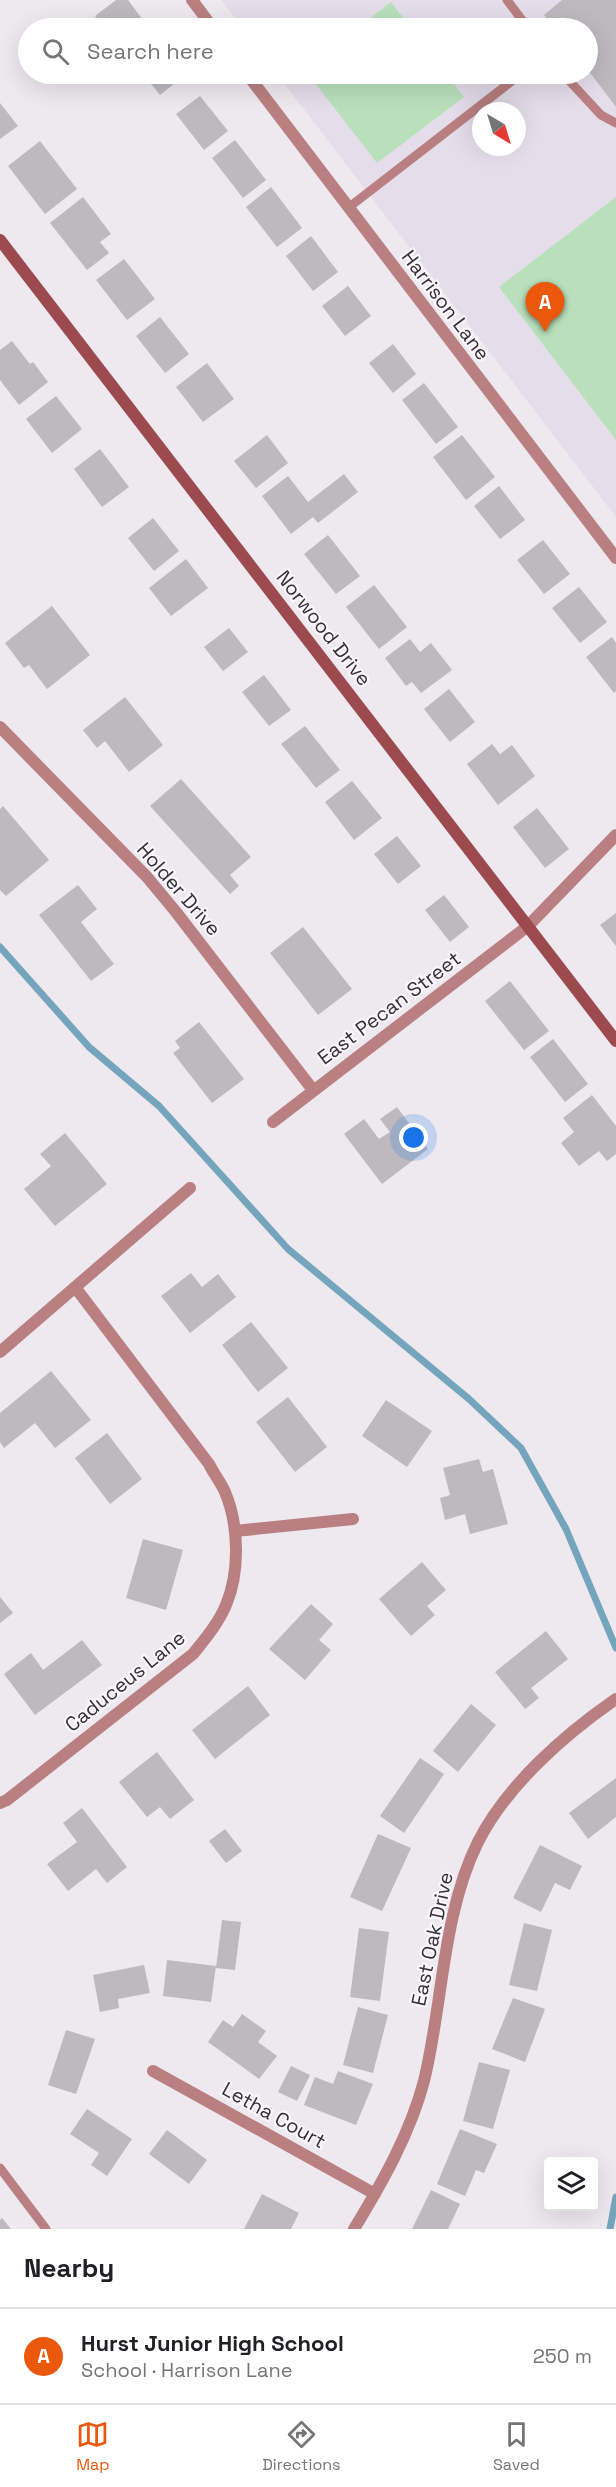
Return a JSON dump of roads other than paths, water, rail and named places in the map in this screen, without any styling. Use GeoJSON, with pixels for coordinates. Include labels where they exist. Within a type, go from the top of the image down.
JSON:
{"type":"FeatureCollection","features":[{"type":"Feature","properties":{"kind":"street"},"geometry":{"type":"LineString","coordinates":[[192,0],[206,18]]}},
{"type":"Feature","properties":{"kind":"street","name":"Harrison Lane"},"geometry":{"type":"LineString","coordinates":[[255,84],[616,558]]}},
{"type":"Feature","properties":{"kind":"street","name":"Norwood Drive"},"geometry":{"type":"LineString","coordinates":[[0,240],[616,1041]]}},
{"type":"Feature","properties":{"kind":"street","name":"Holder Drive"},"geometry":{"type":"LineString","coordinates":[[0,727],[147,877],[313,1090]]}},
{"type":"Feature","properties":{"kind":"street","name":"East Pecan Street"},"geometry":{"type":"LineString","coordinates":[[273,1122],[528,926],[616,835]]}},
{"type":"Feature","properties":{"kind":"street"},"geometry":{"type":"LineString","coordinates":[[0,1352],[190,1188]]}},
{"type":"Feature","properties":{"kind":"street","name":"Caduceus Lane"},"geometry":{"type":"LineString","coordinates":[[0,1803],[7,1800],[193,1654],[214,1628],[227,1604],[233,1581],[235,1531],[225,1494],[209,1464],[75,1287]]}},
{"type":"Feature","properties":{"kind":"street"},"geometry":{"type":"LineString","coordinates":[[235,1531],[353,1519]]}},
{"type":"Feature","properties":{"kind":"street","name":"East Oak Drive"},"geometry":{"type":"LineString","coordinates":[[354,2229],[375,2194],[405,2134],[423,2082],[455,1908],[478,1841],[496,1813],[533,1767],[612,1702]]}},
{"type":"Feature","properties":{"kind":"street","name":"Letha Court"},"geometry":{"type":"LineString","coordinates":[[153,2071],[375,2194]]}},
{"type":"Feature","properties":{"kind":"lane"},"geometry":{"type":"LineString","coordinates":[[507,0],[520,18]]}},
{"type":"Feature","properties":{"kind":"lane"},"geometry":{"type":"LineString","coordinates":[[348,208],[508,84]]}},
{"type":"Feature","properties":{"kind":"lane"},"geometry":{"type":"LineString","coordinates":[[572,84],[601,115],[616,123]]}},
{"type":"Feature","properties":{"kind":"lane"},"geometry":{"type":"LineString","coordinates":[[0,2168],[46,2229]]}},
{"type":"Feature","properties":{"kind":"waterway"},"geometry":{"type":"LineString","coordinates":[[0,947],[89,1047],[159,1106],[288,1249],[469,1399],[521,1448],[566,1529],[616,1648]]}},
{"type":"Feature","properties":{"kind":"waterway"},"geometry":{"type":"LineString","coordinates":[[610,2229],[616,2197]]}},
{"type":"Feature","properties":{"kind":"place","name":"Hurst Junior High School"},"geometry":{"type":"Point","coordinates":[545,332]}}]}
